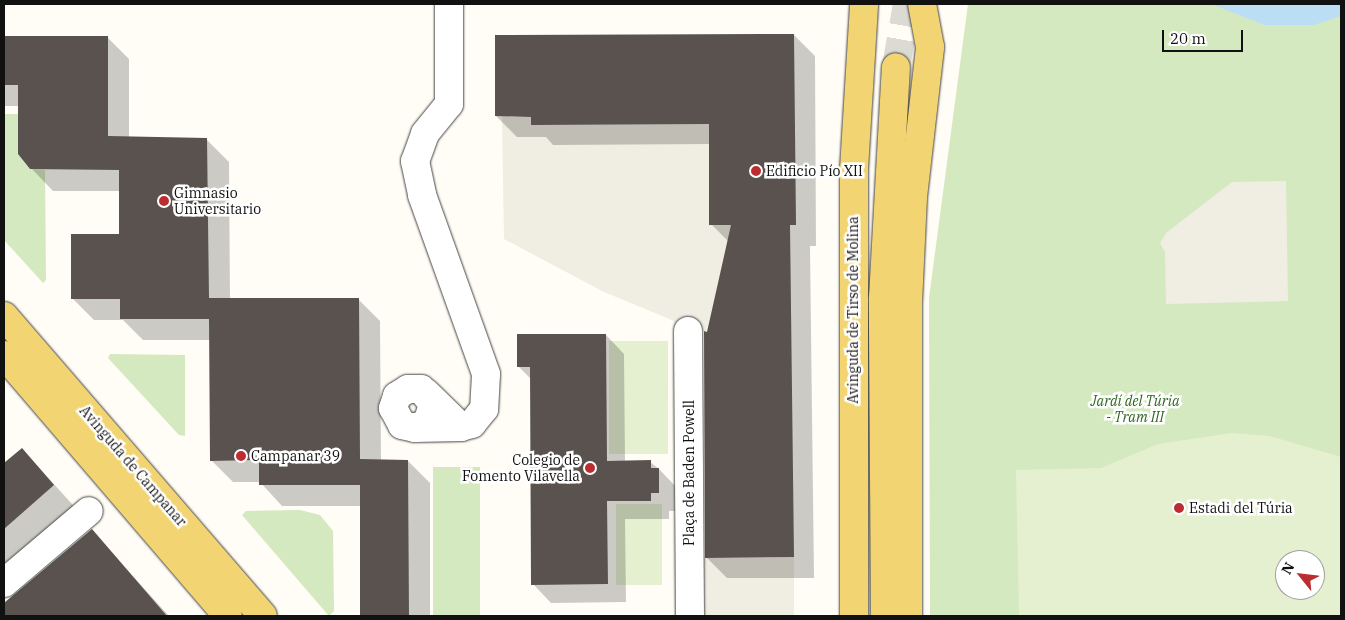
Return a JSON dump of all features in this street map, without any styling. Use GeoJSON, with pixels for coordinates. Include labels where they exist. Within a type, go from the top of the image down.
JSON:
{"type":"FeatureCollection","features":[{"type":"Feature","properties":{"kind":"main road"},"geometry":{"type":"LineString","coordinates":[[908,616],[908,303],[913,198],[930,47],[922,4]]}},
{"type":"Feature","properties":{"kind":"main road","name":"Avinguda de Tirso de Molina"},"geometry":{"type":"LineString","coordinates":[[854,616],[852,294],[859,8]]}},
{"type":"Feature","properties":{"kind":"main road"},"geometry":{"type":"LineString","coordinates":[[884,616],[883,298],[896,67]]}},
{"type":"Feature","properties":{"kind":"main road","name":"Avinguda de Campanar"},"geometry":{"type":"LineString","coordinates":[[4,316],[264,616]]}},
{"type":"Feature","properties":{"kind":"main road","name":"Avinguda de Campanar"},"geometry":{"type":"LineString","coordinates":[[4,355],[228,616]]}},
{"type":"Feature","properties":{"kind":"street"},"geometry":{"type":"LineString","coordinates":[[449,4],[449,104],[425,134],[415,161],[422,196],[486,374],[484,409],[472,424],[461,427],[415,428],[431,418],[433,404],[426,393],[461,427]]}},
{"type":"Feature","properties":{"kind":"street","name":"Plaça de Baden Powell"},"geometry":{"type":"LineString","coordinates":[[688,330],[690,616]]}},
{"type":"Feature","properties":{"kind":"street"},"geometry":{"type":"LineString","coordinates":[[4,584],[89,511]]}},
{"type":"Feature","properties":{"kind":"green space","name":"Jardí del Túria - Tram III"},"geometry":{"type":"Polygon","coordinates":[[[968,4],[1341,4],[1341,616],[930,616],[929,298],[968,4]]]}},
{"type":"Feature","properties":{"kind":"green space"},"geometry":{"type":"Polygon","coordinates":[[[4,114],[44,114],[18,122],[18,154],[30,169],[45,170],[46,280],[43,283],[4,240],[4,114]]]}},
{"type":"Feature","properties":{"kind":"green space"},"geometry":{"type":"Polygon","coordinates":[[[609,341],[668,341],[668,454],[609,454],[609,341]]]}},
{"type":"Feature","properties":{"kind":"green space"},"geometry":{"type":"Polygon","coordinates":[[[110,354],[185,355],[185,436],[179,435],[108,358],[110,354]]]}},
{"type":"Feature","properties":{"kind":"green space","name":"Estadi del Túria"},"geometry":{"type":"Polygon","coordinates":[[[1232,433],[1270,436],[1341,457],[1341,616],[1019,616],[1016,470],[1101,468],[1158,444],[1232,433]]]}},
{"type":"Feature","properties":{"kind":"green space"},"geometry":{"type":"Polygon","coordinates":[[[433,467],[480,467],[480,616],[433,616],[433,467]]]}},
{"type":"Feature","properties":{"kind":"green space"},"geometry":{"type":"Polygon","coordinates":[[[616,504],[662,504],[662,585],[616,585],[616,504]]]}},
{"type":"Feature","properties":{"kind":"green space"},"geometry":{"type":"Polygon","coordinates":[[[300,510],[320,515],[333,531],[334,611],[329,616],[242,515],[246,511],[300,510]]]}},
{"type":"Feature","properties":{"kind":"shaded area"},"geometry":{"type":"Polygon","coordinates":[[[502,117],[531,117],[531,125],[709,124],[789,225],[707,332],[702,331],[704,558],[794,557],[794,616],[676,616],[674,321],[602,291],[504,239],[502,117]]]}},
{"type":"Feature","properties":{"kind":"shaded area"},"geometry":{"type":"Polygon","coordinates":[[[1286,181],[1288,301],[1166,304],[1165,252],[1160,243],[1166,233],[1232,182],[1286,181]]]}},
{"type":"Feature","properties":{"kind":"water"},"geometry":{"type":"Polygon","coordinates":[[[1211,4],[1341,4],[1341,16],[1314,25],[1264,25],[1211,4]]]}},
{"type":"Feature","properties":{"kind":"building"},"geometry":{"type":"Polygon","coordinates":[[[794,34],[796,225],[790,225],[794,557],[705,558],[704,331],[707,332],[731,225],[709,225],[709,124],[531,125],[531,117],[495,116],[495,35],[794,34]]]}},
{"type":"Feature","properties":{"kind":"building"},"geometry":{"type":"Polygon","coordinates":[[[4,36],[108,36],[108,136],[207,138],[209,298],[359,298],[360,459],[408,460],[409,616],[360,616],[360,485],[259,485],[259,460],[210,461],[209,319],[120,319],[120,299],[71,299],[71,234],[119,234],[119,170],[30,169],[18,154],[18,85],[4,85],[4,36]]]}},
{"type":"Feature","properties":{"kind":"building"},"geometry":{"type":"Polygon","coordinates":[[[517,334],[606,334],[607,461],[651,460],[651,468],[659,468],[659,493],[651,493],[651,501],[607,501],[608,584],[531,585],[530,367],[517,367],[517,334]]]}},
{"type":"Feature","properties":{"kind":"building"},"geometry":{"type":"Polygon","coordinates":[[[22,448],[54,485],[4,529],[4,463],[22,448]]]}},
{"type":"Feature","properties":{"kind":"building"},"geometry":{"type":"Polygon","coordinates":[[[92,529],[167,616],[4,616],[4,603],[92,529]]]}},
{"type":"Feature","properties":{"kind":"tunnel"},"geometry":{"type":"LineString","coordinates":[[896,67],[907,4]]}},
{"type":"Feature","properties":{"kind":"place","name":"Edificio Pío XII"},"geometry":{"type":"Point","coordinates":[756,171]}},
{"type":"Feature","properties":{"kind":"place","name":"Gimnasio Universitario"},"geometry":{"type":"Point","coordinates":[164,201]}},
{"type":"Feature","properties":{"kind":"place","name":"Campanar 39"},"geometry":{"type":"Point","coordinates":[241,456]}},
{"type":"Feature","properties":{"kind":"place","name":"Colegio de Fomento Vilavella"},"geometry":{"type":"Point","coordinates":[590,468]}},
{"type":"Feature","properties":{"kind":"place","name":"Estadi del Túria"},"geometry":{"type":"Point","coordinates":[1179,508]}}]}
